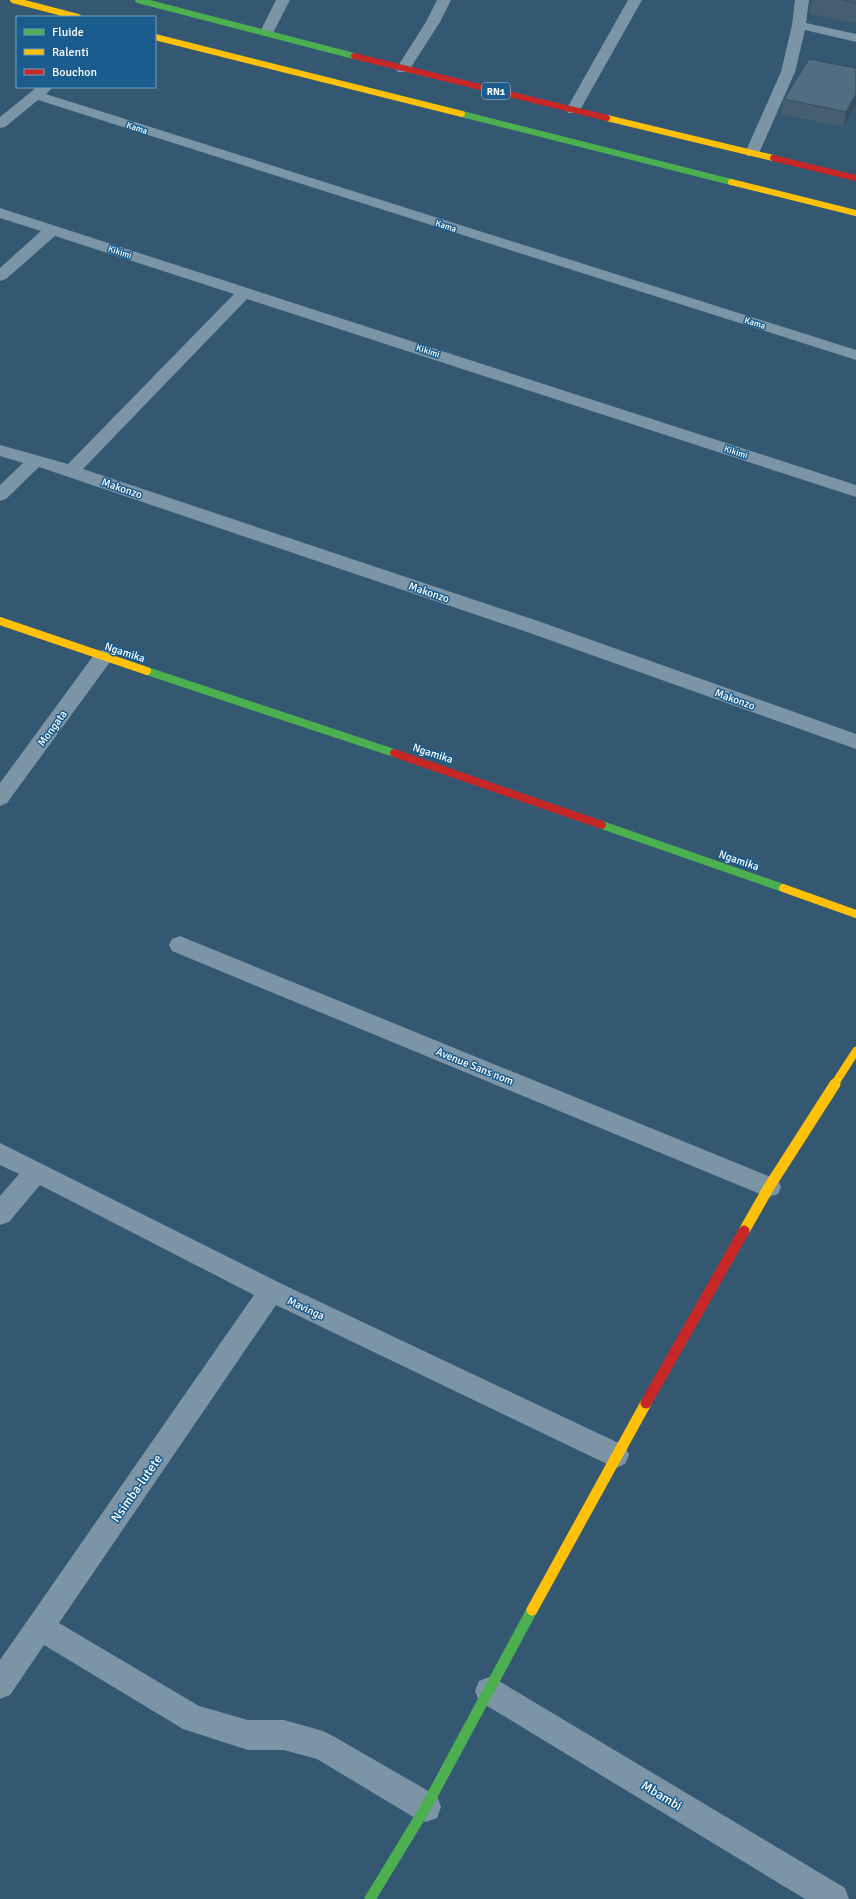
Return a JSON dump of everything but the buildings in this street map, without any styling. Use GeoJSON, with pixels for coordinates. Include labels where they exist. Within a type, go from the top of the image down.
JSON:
{"type":"FeatureCollection","features":[{"type":"Feature","properties":{"kind":"main road"},"geometry":{"type":"LineString","coordinates":[[14,0],[74,16]]}},
{"type":"Feature","properties":{"kind":"main road","name":"RN1"},"geometry":{"type":"LineString","coordinates":[[138,0],[268,32],[403,69],[856,178]]}},
{"type":"Feature","properties":{"kind":"main road"},"geometry":{"type":"LineString","coordinates":[[156,37],[856,213]]}},
{"type":"Feature","properties":{"kind":"main road","name":"Ngamika"},"geometry":{"type":"LineString","coordinates":[[0,621],[103,657],[464,776],[856,914]]}},
{"type":"Feature","properties":{"kind":"main road"},"geometry":{"type":"LineString","coordinates":[[370,1899],[426,1807],[616,1455],[769,1187],[856,1050]]}},
{"type":"Feature","properties":{"kind":"street"},"geometry":{"type":"LineString","coordinates":[[268,32],[283,0]]}},
{"type":"Feature","properties":{"kind":"street"},"geometry":{"type":"LineString","coordinates":[[403,69],[433,22],[444,0]]}},
{"type":"Feature","properties":{"kind":"street"},"geometry":{"type":"LineString","coordinates":[[573,110],[635,0]]}},
{"type":"Feature","properties":{"kind":"street"},"geometry":{"type":"LineString","coordinates":[[752,153],[788,72],[799,25],[802,0]]}},
{"type":"Feature","properties":{"kind":"street"},"geometry":{"type":"LineString","coordinates":[[799,25],[856,38]]}},
{"type":"Feature","properties":{"kind":"street"},"geometry":{"type":"LineString","coordinates":[[0,124],[41,91]]}},
{"type":"Feature","properties":{"kind":"street","name":"Kama"},"geometry":{"type":"LineString","coordinates":[[41,91],[856,355]]}},
{"type":"Feature","properties":{"kind":"street","name":"Kikimi"},"geometry":{"type":"LineString","coordinates":[[0,212],[856,491]]}},
{"type":"Feature","properties":{"kind":"street"},"geometry":{"type":"LineString","coordinates":[[0,276],[52,230]]}},
{"type":"Feature","properties":{"kind":"street"},"geometry":{"type":"LineString","coordinates":[[71,471],[246,292]]}},
{"type":"Feature","properties":{"kind":"street","name":"Makonzo"},"geometry":{"type":"LineString","coordinates":[[0,450],[71,471],[531,626],[856,742]]}},
{"type":"Feature","properties":{"kind":"street"},"geometry":{"type":"LineString","coordinates":[[0,495],[36,460]]}},
{"type":"Feature","properties":{"kind":"street","name":"Mongata"},"geometry":{"type":"LineString","coordinates":[[0,798],[103,657]]}},
{"type":"Feature","properties":{"kind":"street","name":"Avenue Sans nom"},"geometry":{"type":"LineString","coordinates":[[180,945],[769,1187]]}},
{"type":"Feature","properties":{"kind":"street","name":"Mavinga"},"geometry":{"type":"LineString","coordinates":[[0,1154],[271,1291],[616,1455]]}},
{"type":"Feature","properties":{"kind":"street"},"geometry":{"type":"LineString","coordinates":[[0,1214],[36,1172]]}},
{"type":"Feature","properties":{"kind":"street","name":"Nsimba-lutete"},"geometry":{"type":"LineString","coordinates":[[0,1685],[271,1291]]}},
{"type":"Feature","properties":{"kind":"street"},"geometry":{"type":"LineString","coordinates":[[40,1627],[194,1719],[248,1735],[284,1735],[323,1746],[426,1807]]}},
{"type":"Feature","properties":{"kind":"street","name":"Mbambi"},"geometry":{"type":"LineString","coordinates":[[489,1691],[834,1899]]}},
{"type":"Feature","properties":{"kind":"traffic: fast"},"geometry":{"type":"LineString","coordinates":[[138,0],[354,56]]}},
{"type":"Feature","properties":{"kind":"traffic: fast"},"geometry":{"type":"LineString","coordinates":[[462,114],[731,182]]}},
{"type":"Feature","properties":{"kind":"traffic: fast"},"geometry":{"type":"LineString","coordinates":[[147,671],[394,753]]}},
{"type":"Feature","properties":{"kind":"traffic: fast"},"geometry":{"type":"LineString","coordinates":[[602,825],[783,888]]}},
{"type":"Feature","properties":{"kind":"traffic: fast"},"geometry":{"type":"LineString","coordinates":[[370,1899],[426,1807],[532,1610]]}},
{"type":"Feature","properties":{"kind":"traffic: slow"},"geometry":{"type":"LineString","coordinates":[[13,0],[74,16]]}},
{"type":"Feature","properties":{"kind":"traffic: slow"},"geometry":{"type":"LineString","coordinates":[[156,37],[462,114]]}},
{"type":"Feature","properties":{"kind":"traffic: slow"},"geometry":{"type":"LineString","coordinates":[[607,118],[773,158]]}},
{"type":"Feature","properties":{"kind":"traffic: slow"},"geometry":{"type":"LineString","coordinates":[[731,182],[856,213]]}},
{"type":"Feature","properties":{"kind":"traffic: slow"},"geometry":{"type":"LineString","coordinates":[[0,621],[147,671]]}},
{"type":"Feature","properties":{"kind":"traffic: slow"},"geometry":{"type":"LineString","coordinates":[[783,888],[856,914]]}},
{"type":"Feature","properties":{"kind":"traffic: slow"},"geometry":{"type":"LineString","coordinates":[[744,1231],[769,1187],[856,1051]]}},
{"type":"Feature","properties":{"kind":"traffic: slow"},"geometry":{"type":"LineString","coordinates":[[532,1610],[646,1403]]}},
{"type":"Feature","properties":{"kind":"traffic: jam"},"geometry":{"type":"LineString","coordinates":[[354,56],[607,118]]}},
{"type":"Feature","properties":{"kind":"traffic: jam"},"geometry":{"type":"LineString","coordinates":[[773,158],[856,178]]}},
{"type":"Feature","properties":{"kind":"traffic: jam"},"geometry":{"type":"LineString","coordinates":[[394,753],[602,825]]}},
{"type":"Feature","properties":{"kind":"traffic: jam"},"geometry":{"type":"LineString","coordinates":[[646,1403],[744,1231]]}}]}
